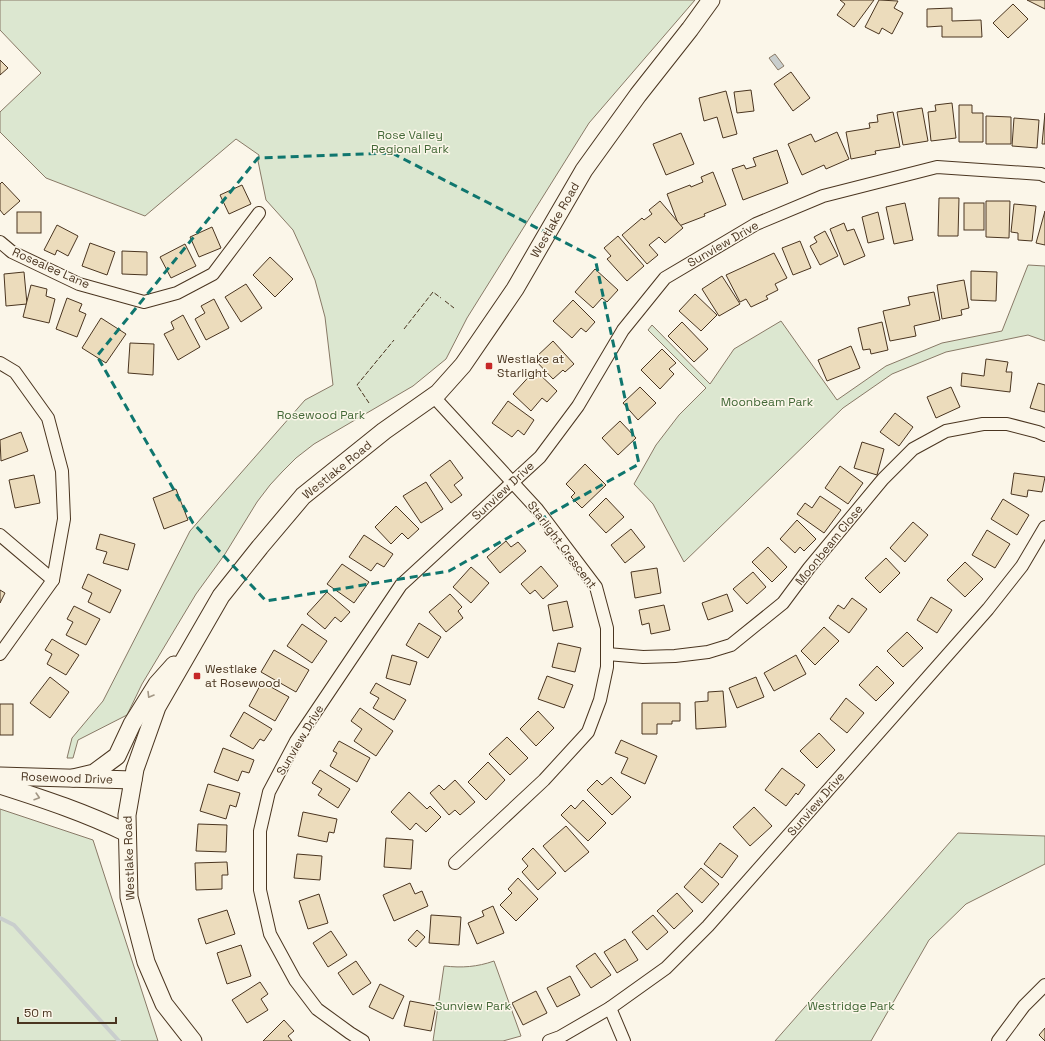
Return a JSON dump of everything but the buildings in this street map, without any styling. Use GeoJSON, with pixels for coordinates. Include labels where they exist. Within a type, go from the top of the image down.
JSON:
{"type":"FeatureCollection","features":[{"type":"Feature","properties":{"kind":"street","name":"Westlake Road"},"geometry":{"type":"LineString","coordinates":[[193,1041],[164,1004],[146,962],[128,897],[127,815],[135,769],[157,708],[221,596],[303,496],[384,431],[438,393],[463,365],[515,289],[584,170],[711,0]]}},
{"type":"Feature","properties":{"kind":"street","name":"Sunview Drive"},"geometry":{"type":"LineString","coordinates":[[363,1041],[317,1008],[295,980],[270,934],[260,890],[260,831],[269,792],[296,742],[401,585],[540,457],[578,406],[623,330],[665,278],[756,224],[823,196],[937,167],[1040,174],[1045,176]]}},
{"type":"Feature","properties":{"kind":"street","name":"Rosealee Lane"},"geometry":{"type":"LineString","coordinates":[[0,242],[12,252],[79,284],[144,302],[177,293],[213,274],[259,213]]}},
{"type":"Feature","properties":{"kind":"street"},"geometry":{"type":"LineString","coordinates":[[0,363],[15,372],[48,418],[62,471],[64,519],[53,580],[0,654]]}},
{"type":"Feature","properties":{"kind":"street","name":"Starlight Crescent"},"geometry":{"type":"LineString","coordinates":[[433,396],[537,509],[596,587],[608,628],[607,667],[600,700],[588,732],[544,780],[455,863]]}},
{"type":"Feature","properties":{"kind":"street","name":"Moonbeam Close"},"geometry":{"type":"LineString","coordinates":[[607,654],[643,657],[675,656],[708,652],[731,645],[783,602],[809,568],[884,479],[913,450],[946,431],[982,424],[1007,424],[1045,435]]}},
{"type":"Feature","properties":{"kind":"street","name":"Sunview Drive"},"geometry":{"type":"LineString","coordinates":[[549,1041],[560,1037],[610,1008],[666,968],[708,926],[988,609],[1022,566],[1045,526]]}},
{"type":"Feature","properties":{"kind":"street"},"geometry":{"type":"LineString","coordinates":[[0,535],[53,580]]}},
{"type":"Feature","properties":{"kind":"street"},"geometry":{"type":"LineString","coordinates":[[73,778],[94,773],[117,756],[132,724],[157,684],[193,645]]}},
{"type":"Feature","properties":{"kind":"street","name":"Rosewood Drive"},"geometry":{"type":"LineString","coordinates":[[0,776],[133,780]]}},
{"type":"Feature","properties":{"kind":"street"},"geometry":{"type":"LineString","coordinates":[[0,785],[52,801],[107,823],[127,833]]}},
{"type":"Feature","properties":{"kind":"street"},"geometry":{"type":"LineString","coordinates":[[998,1041],[1024,1006],[1045,985]]}},
{"type":"Feature","properties":{"kind":"street"},"geometry":{"type":"LineString","coordinates":[[610,1008],[624,1041]]}},
{"type":"Feature","properties":{"kind":"highlighted area"},"geometry":{"type":"Polygon","coordinates":[[[392,153],[595,258],[639,464],[449,571],[266,601],[193,523],[97,356],[258,158],[392,153]]]}},
{"type":"Feature","properties":{"kind":"green space","name":"Rose Valley Regional Park"},"geometry":{"type":"Polygon","coordinates":[[[0,0],[695,0],[589,123],[467,318],[446,359],[413,386],[314,444],[296,458],[282,472],[257,502],[225,554],[196,594],[142,684],[127,715],[78,740],[73,758],[67,758],[72,738],[103,701],[190,531],[305,400],[333,385],[325,317],[315,280],[293,230],[266,200],[258,161],[259,155],[236,139],[145,216],[46,178],[0,132],[0,112],[41,73],[0,30],[0,0]]]}},
{"type":"Feature","properties":{"kind":"green space","name":"Moonbeam Park"},"geometry":{"type":"Polygon","coordinates":[[[1028,265],[1045,266],[1045,341],[1028,335],[946,352],[892,374],[843,408],[684,562],[653,504],[634,484],[656,445],[679,415],[706,388],[648,330],[652,325],[710,384],[734,349],[781,321],[837,400],[886,366],[942,343],[1002,331],[1028,265]]]}},
{"type":"Feature","properties":{"kind":"green space"},"geometry":{"type":"Polygon","coordinates":[[[0,809],[93,840],[158,1041],[0,1041],[0,809]]]}},
{"type":"Feature","properties":{"kind":"green space","name":"Westridge Park"},"geometry":{"type":"Polygon","coordinates":[[[958,833],[1045,836],[1045,864],[966,904],[929,940],[871,1041],[775,1041],[958,833]]]}},
{"type":"Feature","properties":{"kind":"green space","name":"Sunview Park"},"geometry":{"type":"Polygon","coordinates":[[[494,961],[521,1036],[503,1041],[433,1041],[444,966],[457,967],[482,965],[494,961]]]}},
{"type":"Feature","properties":{"kind":"shaded area"},"geometry":{"type":"Polygon","coordinates":[[[775,54],[784,66],[778,70],[769,58],[775,54]]]}},
{"type":"Feature","properties":{"kind":"waterway"},"geometry":{"type":"LineString","coordinates":[[0,918],[14,925],[119,1041]]}},
{"type":"Feature","properties":{"kind":"fence"},"geometry":{"type":"LineString","coordinates":[[404,329],[433,292],[441,298]]}},
{"type":"Feature","properties":{"kind":"fence"},"geometry":{"type":"LineString","coordinates":[[445,301],[454,308]]}},
{"type":"Feature","properties":{"kind":"fence"},"geometry":{"type":"LineString","coordinates":[[369,403],[357,385],[394,340]]}},
{"type":"Feature","properties":{"kind":"place","name":"Westlake at Starlight"},"geometry":{"type":"Point","coordinates":[489,366]}},
{"type":"Feature","properties":{"kind":"place","name":"Westlake at Rosewood"},"geometry":{"type":"Point","coordinates":[197,676]}},
{"type":"Feature","properties":{"kind":"park label","name":"Rosewood Park"},"geometry":{"type":"Point","coordinates":[321,415]}}]}
